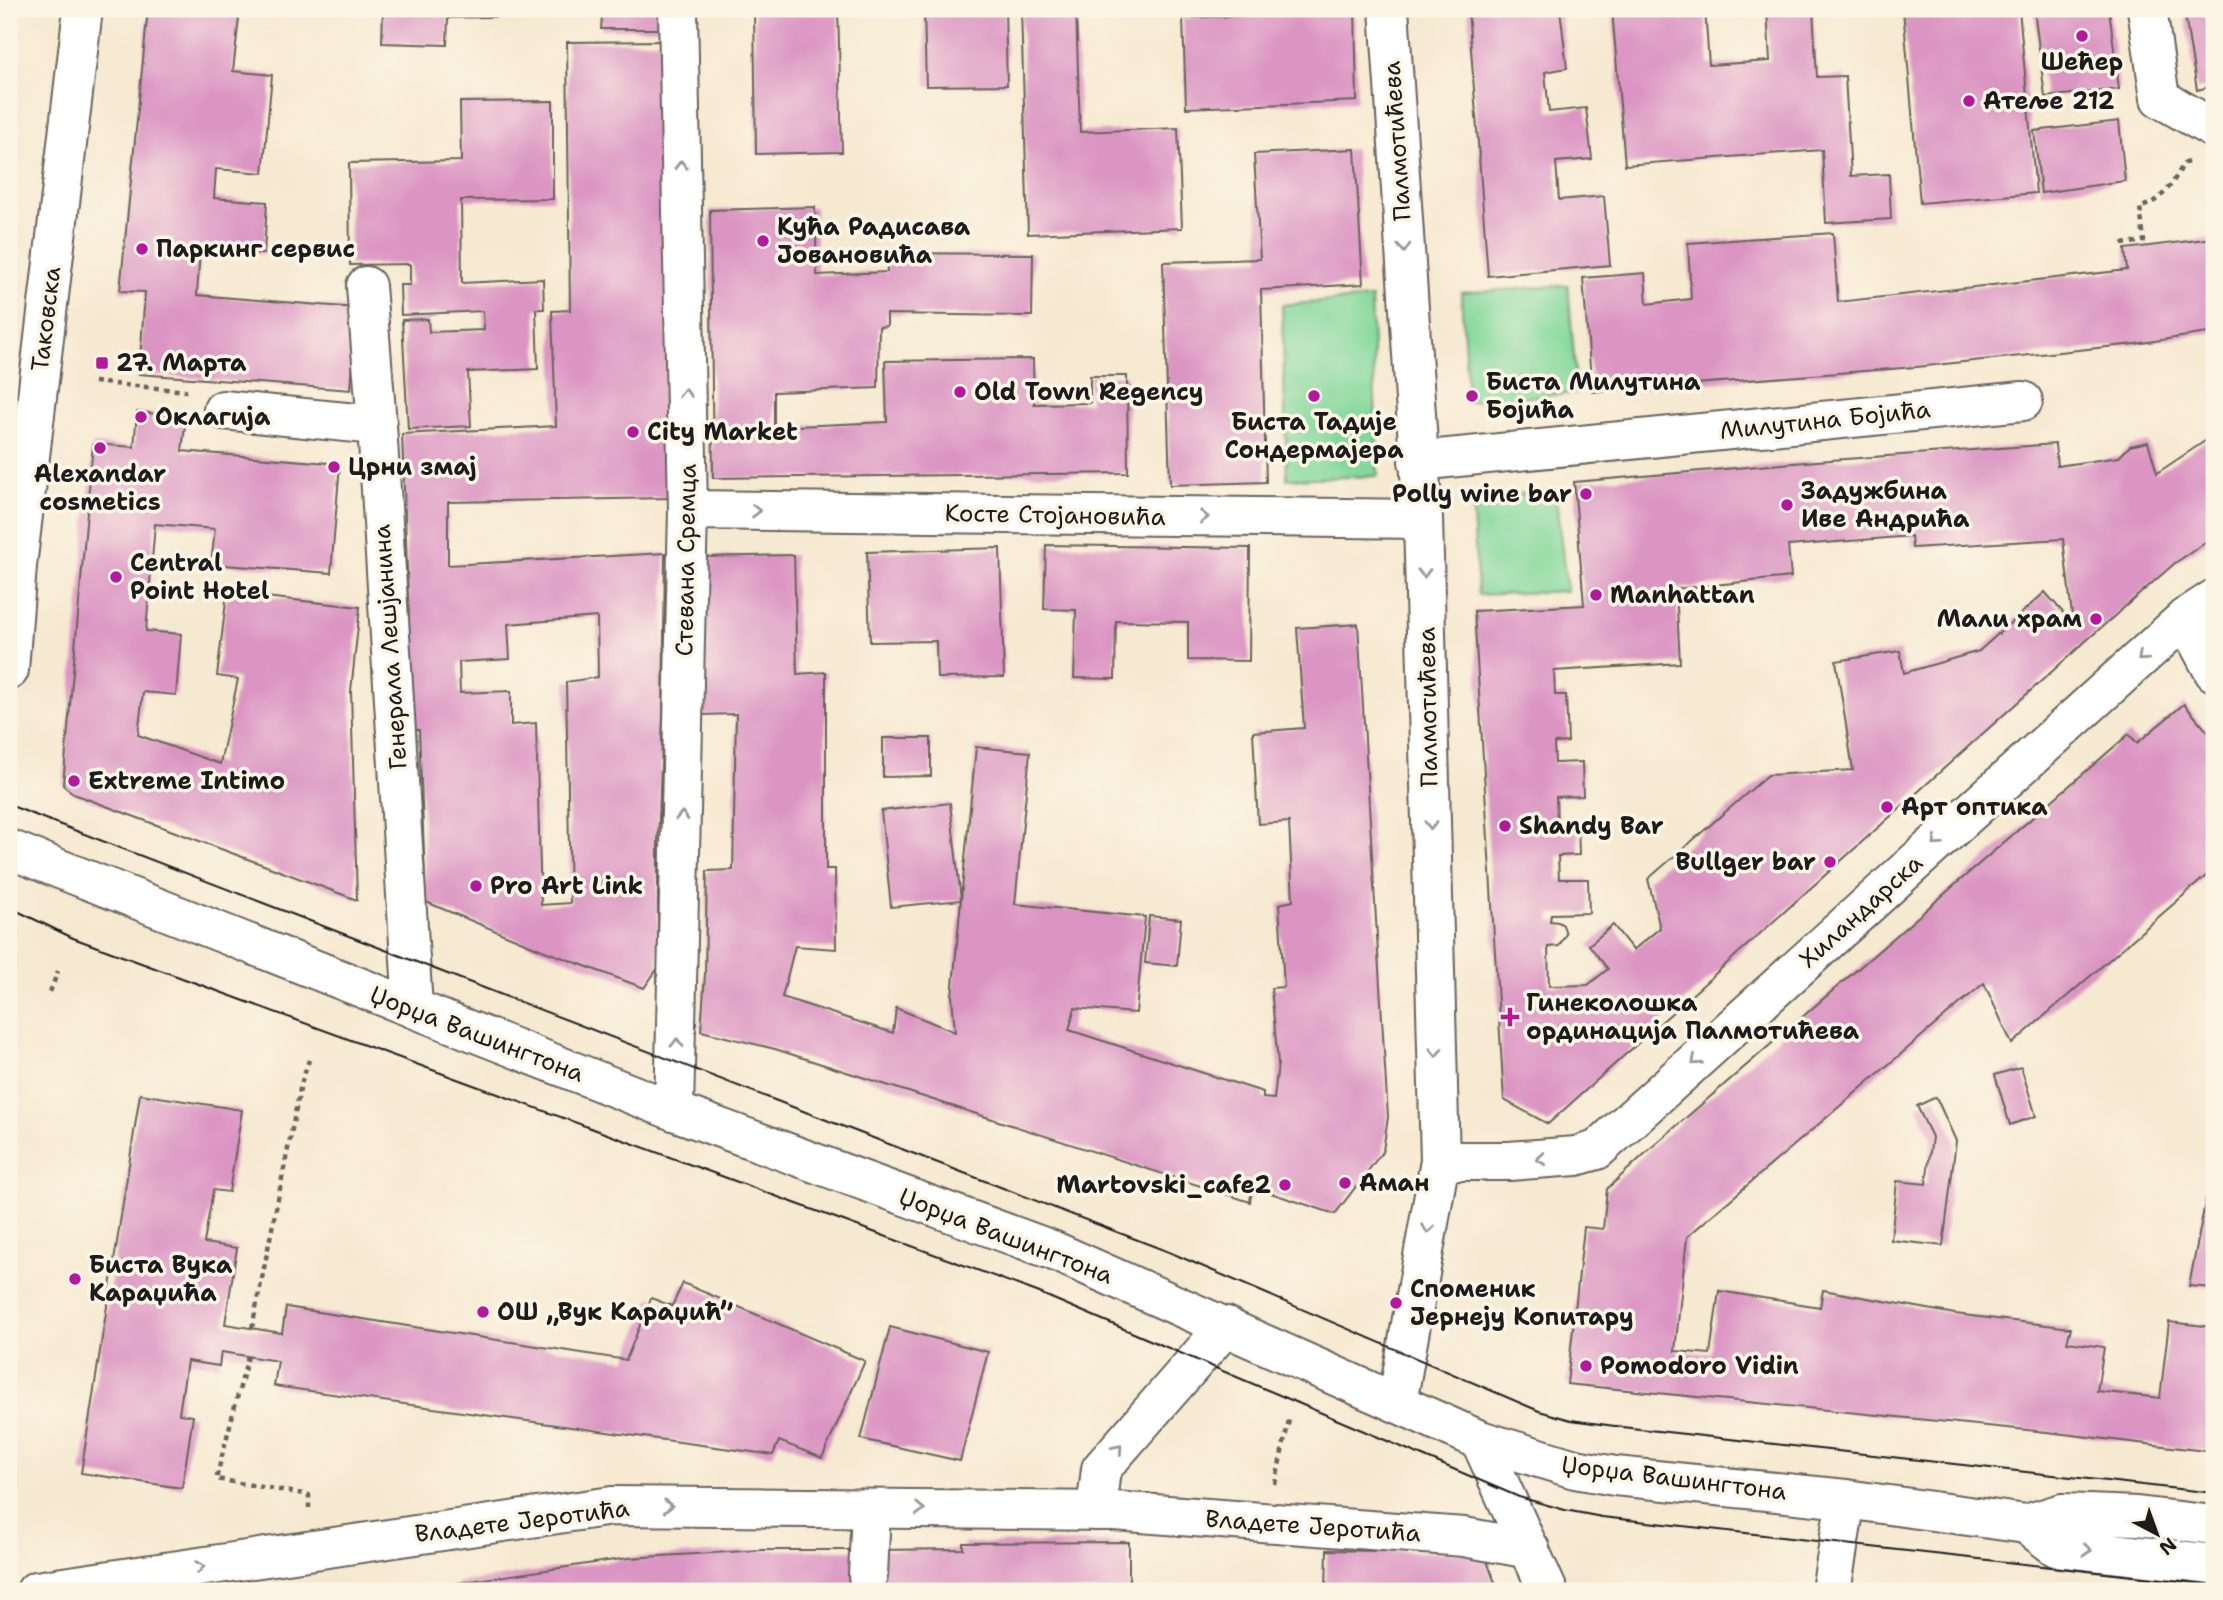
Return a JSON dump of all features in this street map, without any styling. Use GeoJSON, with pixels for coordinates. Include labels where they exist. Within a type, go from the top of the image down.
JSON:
{"type":"FeatureCollection","features":[{"type":"Feature","properties":{"kind":"street","name":"Таковска"},"geometry":{"type":"LineString","coordinates":[[9,670],[17,566],[83,9]]}},
{"type":"Feature","properties":{"kind":"street","name":"Стевана Сремца"},"geometry":{"type":"LineString","coordinates":[[674,1111],[688,510],[678,9]]}},
{"type":"Feature","properties":{"kind":"street","name":"Палмотићева"},"geometry":{"type":"LineString","coordinates":[[1389,9],[1423,519],[1440,1161],[1408,1354],[1397,1403]]}},
{"type":"Feature","properties":{"kind":"street"},"geometry":{"type":"LineString","coordinates":[[2147,9],[2160,98],[2204,145]]}},
{"type":"Feature","properties":{"kind":"street","name":"Генерала Лешјанина"},"geometry":{"type":"LineString","coordinates":[[366,286],[413,1008]]}},
{"type":"Feature","properties":{"kind":"street","name":"Милутина Бојића"},"geometry":{"type":"LineString","coordinates":[[1418,461],[2023,401]]}},
{"type":"Feature","properties":{"kind":"street"},"geometry":{"type":"LineString","coordinates":[[223,410],[377,425]]}},
{"type":"Feature","properties":{"kind":"street","name":"Косте Стојановића"},"geometry":{"type":"LineString","coordinates":[[688,510],[1423,519]]}},
{"type":"Feature","properties":{"kind":"street"},"geometry":{"type":"LineString","coordinates":[[2200,608],[2214,672]]}},
{"type":"Feature","properties":{"kind":"street","name":"Хиландарска"},"geometry":{"type":"LineString","coordinates":[[1440,1161],[1509,1161],[1576,1156],[1597,1150],[2200,608]]}},
{"type":"Feature","properties":{"kind":"street","name":"Џорџа Вашингтона"},"geometry":{"type":"LineString","coordinates":[[9,849],[674,1111],[1052,1251],[1480,1440],[1575,1469],[1626,1477],[1846,1499],[2026,1524],[2062,1513],[2137,1516],[2214,1525]]}},
{"type":"Feature","properties":{"kind":"street"},"geometry":{"type":"LineString","coordinates":[[1096,1511],[1101,1469],[1226,1326]]}},
{"type":"Feature","properties":{"kind":"street"},"geometry":{"type":"LineString","coordinates":[[1480,1440],[1548,1591]]}},
{"type":"Feature","properties":{"kind":"street"},"geometry":{"type":"LineString","coordinates":[[1831,1591],[1846,1499]]}},
{"type":"Feature","properties":{"kind":"street","name":"Владете Јеротића"},"geometry":{"type":"LineString","coordinates":[[36,1591],[612,1506],[1096,1511],[1471,1538],[1530,1549]]}},
{"type":"Feature","properties":{"kind":"street"},"geometry":{"type":"LineString","coordinates":[[868,1576],[871,1508]]}},
{"type":"Feature","properties":{"kind":"street","name":"Џорџа Вашингтона"},"geometry":{"type":"LineString","coordinates":[[2026,1524],[2056,1547],[2214,1564]]}},
{"type":"Feature","properties":{"kind":"path"},"geometry":{"type":"LineString","coordinates":[[2122,244],[2144,241],[2140,207],[2150,204],[2164,194],[2184,163],[2204,145]]}},
{"type":"Feature","properties":{"kind":"path"},"geometry":{"type":"LineString","coordinates":[[94,382],[224,394],[223,410]]}},
{"type":"Feature","properties":{"kind":"path"},"geometry":{"type":"LineString","coordinates":[[50,992],[58,971]]}},
{"type":"Feature","properties":{"kind":"path"},"geometry":{"type":"LineString","coordinates":[[252,1328],[301,1084],[309,1060]]}},
{"type":"Feature","properties":{"kind":"path"},"geometry":{"type":"LineString","coordinates":[[248,1356],[216,1479],[309,1495],[309,1509]]}},
{"type":"Feature","properties":{"kind":"path"},"geometry":{"type":"LineString","coordinates":[[1266,1524],[1289,1419]]}},
{"type":"Feature","properties":{"kind":"green space"},"geometry":{"type":"Polygon","coordinates":[[[1568,285],[1577,393],[1468,402],[1461,293],[1568,285]]]}},
{"type":"Feature","properties":{"kind":"green space"},"geometry":{"type":"Polygon","coordinates":[[[1371,298],[1378,476],[1287,479],[1282,305],[1371,298]]]}},
{"type":"Feature","properties":{"kind":"green space"},"geometry":{"type":"Polygon","coordinates":[[[1555,491],[1567,591],[1478,595],[1472,498],[1555,491]]]}},
{"type":"Feature","properties":{"kind":"building"},"geometry":{"type":"Polygon","coordinates":[[[9,9],[16,9],[11,65],[9,65],[9,9]]]}},
{"type":"Feature","properties":{"kind":"building"},"geometry":{"type":"Polygon","coordinates":[[[148,9],[240,9],[233,71],[272,75],[263,173],[216,169],[214,198],[267,202],[264,254],[200,250],[197,295],[356,308],[351,390],[139,374],[145,292],[120,291],[148,9]]]}},
{"type":"Feature","properties":{"kind":"building"},"geometry":{"type":"Polygon","coordinates":[[[383,9],[663,9],[663,29],[601,29],[602,14],[448,18],[447,45],[382,43],[383,9]]]}},
{"type":"Feature","properties":{"kind":"building"},"geometry":{"type":"Polygon","coordinates":[[[754,9],[838,9],[842,152],[756,154],[754,9]]]}},
{"type":"Feature","properties":{"kind":"building"},"geometry":{"type":"Polygon","coordinates":[[[924,9],[1005,9],[1007,85],[926,86],[924,9]]]}},
{"type":"Feature","properties":{"kind":"building"},"geometry":{"type":"Polygon","coordinates":[[[1021,9],[1076,9],[1080,132],[1178,128],[1182,228],[1028,234],[1021,9]]]}},
{"type":"Feature","properties":{"kind":"building"},"geometry":{"type":"Polygon","coordinates":[[[1271,9],[1355,9],[1357,101],[1186,108],[1183,18],[1271,15],[1271,9]]]}},
{"type":"Feature","properties":{"kind":"building"},"geometry":{"type":"Polygon","coordinates":[[[1468,9],[1560,9],[1567,68],[1545,72],[1549,112],[1586,108],[1592,159],[1556,162],[1559,200],[1604,196],[1610,265],[1488,276],[1468,9]]]}},
{"type":"Feature","properties":{"kind":"building"},"geometry":{"type":"Polygon","coordinates":[[[1612,9],[1705,9],[1709,65],[1770,61],[1767,9],[1813,9],[1817,77],[1845,76],[1851,176],[1889,174],[1891,219],[1826,223],[1822,150],[1625,165],[1612,9]]]}},
{"type":"Feature","properties":{"kind":"building","name":"Атеље 212"},"geometry":{"type":"Polygon","coordinates":[[[1903,9],[2019,9],[2036,193],[1920,203],[1903,9]]]}},
{"type":"Feature","properties":{"kind":"building"},"geometry":{"type":"Polygon","coordinates":[[[2034,9],[2109,9],[2119,89],[2045,97],[2034,9]]]}},
{"type":"Feature","properties":{"kind":"building"},"geometry":{"type":"Polygon","coordinates":[[[2184,9],[2214,9],[2214,86],[2197,90],[2184,9]]]}},
{"type":"Feature","properties":{"kind":"building"},"geometry":{"type":"Polygon","coordinates":[[[663,41],[670,498],[448,502],[448,565],[665,553],[658,968],[644,988],[426,902],[419,730],[413,730],[402,434],[556,426],[552,311],[570,310],[567,42],[663,41]],[[597,617],[508,624],[510,659],[459,662],[460,693],[511,691],[511,725],[536,723],[541,905],[570,903],[566,682],[598,677],[597,617]]]}},
{"type":"Feature","properties":{"kind":"building"},"geometry":{"type":"Polygon","coordinates":[[[553,101],[553,199],[461,200],[462,283],[543,279],[544,309],[536,309],[538,369],[468,372],[471,426],[408,429],[402,320],[428,319],[429,332],[484,330],[483,311],[401,315],[400,285],[410,285],[410,264],[350,265],[349,163],[461,161],[460,102],[553,101]]]}},
{"type":"Feature","properties":{"kind":"building"},"geometry":{"type":"Polygon","coordinates":[[[2119,121],[2125,181],[2041,193],[2034,131],[2119,121]]]}},
{"type":"Feature","properties":{"kind":"building"},"geometry":{"type":"Polygon","coordinates":[[[1355,149],[1363,284],[1261,290],[1266,482],[1170,485],[1163,262],[1260,259],[1254,154],[1355,149]]]}},
{"type":"Feature","properties":{"kind":"building"},"geometry":{"type":"Polygon","coordinates":[[[815,207],[817,275],[887,272],[886,253],[1033,254],[1032,316],[887,314],[887,326],[879,327],[878,388],[774,392],[774,427],[887,422],[885,361],[1033,359],[1034,404],[1090,403],[1090,376],[1127,376],[1128,473],[713,478],[710,210],[815,207]]]}},
{"type":"Feature","properties":{"kind":"building"},"geometry":{"type":"Polygon","coordinates":[[[1833,233],[1838,302],[2127,270],[2125,249],[2214,238],[2214,332],[2135,344],[1916,367],[1592,392],[1583,278],[1645,273],[1647,304],[1691,299],[1688,243],[1833,233]]]}},
{"type":"Feature","properties":{"kind":"building"},"geometry":{"type":"Polygon","coordinates":[[[137,412],[186,417],[182,451],[340,464],[331,573],[211,564],[215,529],[155,524],[146,631],[181,634],[176,695],[143,692],[138,735],[220,764],[238,679],[217,676],[227,593],[360,607],[351,691],[357,900],[74,794],[63,785],[93,444],[134,447],[137,412]]]}},
{"type":"Feature","properties":{"kind":"building"},"geometry":{"type":"Polygon","coordinates":[[[2214,435],[2214,537],[2175,563],[2087,640],[1548,1124],[1504,1100],[1474,611],[1584,605],[1574,482],[2055,444],[2057,466],[2119,457],[2130,446],[2148,442],[2157,473],[2214,435]],[[1911,536],[1788,546],[1791,577],[1676,589],[1680,663],[1554,671],[1555,695],[1566,695],[1568,742],[1554,743],[1555,763],[1582,762],[1583,796],[1556,797],[1557,824],[1578,822],[1579,855],[1558,856],[1559,879],[1588,879],[1589,913],[1551,914],[1550,921],[1563,925],[1566,934],[1559,946],[1548,947],[1549,986],[1588,985],[1608,969],[1589,945],[1613,925],[1633,950],[1660,928],[1648,879],[1768,775],[1853,770],[1836,661],[1900,651],[1904,673],[1979,651],[2045,592],[2073,624],[2063,539],[1912,548],[1911,536]]]}},
{"type":"Feature","properties":{"kind":"building"},"geometry":{"type":"Polygon","coordinates":[[[1046,545],[1250,548],[1249,661],[1188,660],[1188,622],[1116,621],[1115,679],[1074,678],[1076,610],[1044,609],[1046,545]]]}},
{"type":"Feature","properties":{"kind":"building"},"geometry":{"type":"Polygon","coordinates":[[[1000,548],[1004,677],[937,678],[936,641],[870,642],[867,552],[1000,548]]]}},
{"type":"Feature","properties":{"kind":"building"},"geometry":{"type":"Polygon","coordinates":[[[794,555],[797,674],[826,672],[826,869],[835,869],[836,949],[795,946],[782,997],[893,1033],[896,1008],[955,1032],[952,996],[976,747],[1030,752],[1015,904],[1145,917],[1136,1013],[1075,1008],[1069,1030],[1263,1092],[1263,1098],[1274,1099],[1278,1063],[1271,988],[1284,987],[1279,904],[1293,901],[1289,822],[1258,824],[1253,732],[1304,728],[1297,628],[1358,624],[1388,1117],[1383,1151],[1335,1214],[1252,1187],[1250,1202],[775,1049],[701,1031],[707,871],[733,870],[736,714],[702,715],[702,557],[794,555]]]}},
{"type":"Feature","properties":{"kind":"building"},"geometry":{"type":"Polygon","coordinates":[[[2184,704],[2214,739],[2214,886],[2207,875],[2012,1044],[1984,983],[1710,1217],[1687,1237],[1675,1351],[1710,1354],[1719,1291],[1820,1307],[1823,1290],[1955,1314],[2071,1328],[2067,1342],[2104,1347],[2097,1391],[2160,1398],[2169,1322],[2214,1327],[2214,1452],[2047,1432],[1567,1384],[1584,1227],[1603,1229],[1607,1189],[2129,734],[2137,743],[2184,704]]]}},
{"type":"Feature","properties":{"kind":"building"},"geometry":{"type":"Polygon","coordinates":[[[883,738],[931,738],[931,776],[883,777],[883,738]]]}},
{"type":"Feature","properties":{"kind":"building"},"geometry":{"type":"Polygon","coordinates":[[[950,803],[961,900],[891,907],[881,811],[950,803]]]}},
{"type":"Feature","properties":{"kind":"building"},"geometry":{"type":"Polygon","coordinates":[[[1149,916],[1181,919],[1177,966],[1145,963],[1149,916]]]}},
{"type":"Feature","properties":{"kind":"building"},"geometry":{"type":"Polygon","coordinates":[[[2021,1067],[2036,1116],[2010,1125],[1995,1075],[2021,1067]]]}},
{"type":"Feature","properties":{"kind":"building"},"geometry":{"type":"Polygon","coordinates":[[[140,1094],[242,1110],[229,1192],[213,1190],[204,1243],[237,1248],[225,1324],[282,1333],[286,1307],[626,1360],[651,1298],[672,1306],[683,1283],[865,1361],[822,1458],[779,1441],[773,1455],[274,1386],[278,1361],[221,1352],[219,1366],[187,1361],[179,1414],[193,1416],[182,1488],[81,1473],[140,1094]]]}},
{"type":"Feature","properties":{"kind":"building"},"geometry":{"type":"Polygon","coordinates":[[[1936,1097],[1956,1141],[1943,1246],[1891,1240],[1897,1181],[1926,1184],[1932,1137],[1917,1106],[1936,1097]]]}},
{"type":"Feature","properties":{"kind":"building"},"geometry":{"type":"Polygon","coordinates":[[[2213,1162],[2214,1288],[2189,1286],[2213,1162]]]}},
{"type":"Feature","properties":{"kind":"building"},"geometry":{"type":"Polygon","coordinates":[[[890,1327],[988,1352],[960,1461],[861,1439],[890,1327]]]}},
{"type":"Feature","properties":{"kind":"building"},"geometry":{"type":"Polygon","coordinates":[[[1129,1542],[1129,1591],[877,1591],[877,1550],[963,1549],[963,1543],[1129,1542]]]}},
{"type":"Feature","properties":{"kind":"building"},"geometry":{"type":"Polygon","coordinates":[[[762,1550],[862,1550],[861,1591],[458,1591],[457,1583],[628,1558],[762,1550]]]}},
{"type":"Feature","properties":{"kind":"building"},"geometry":{"type":"Polygon","coordinates":[[[1327,1550],[1484,1553],[1498,1591],[1326,1591],[1327,1550]]]}},
{"type":"Feature","properties":{"kind":"tram line"},"geometry":{"type":"LineString","coordinates":[[9,805],[1169,1252],[1539,1411],[1571,1420],[1622,1427],[2214,1493]]}},
{"type":"Feature","properties":{"kind":"tram line"},"geometry":{"type":"LineString","coordinates":[[9,907],[73,938],[1037,1292],[1519,1497],[1602,1517],[2214,1585]]}},
{"type":"Feature","properties":{"kind":"place","name":"Шећер"},"geometry":{"type":"Point","coordinates":[2082,36]}},
{"type":"Feature","properties":{"kind":"place","name":"Атеље 212"},"geometry":{"type":"Point","coordinates":[1969,101]}},
{"type":"Feature","properties":{"kind":"place","name":"Кућа Радисава Јовановића"},"geometry":{"type":"Point","coordinates":[763,241]}},
{"type":"Feature","properties":{"kind":"place","name":"Паркинг сервис"},"geometry":{"type":"Point","coordinates":[142,249]}},
{"type":"Feature","properties":{"kind":"place","name":"27. Марта"},"geometry":{"type":"Point","coordinates":[102,363]}},
{"type":"Feature","properties":{"kind":"place","name":"Old Town Regency"},"geometry":{"type":"Point","coordinates":[960,392]}},
{"type":"Feature","properties":{"kind":"place","name":"Биста Тадије Сондермајера"},"geometry":{"type":"Point","coordinates":[1314,396]}},
{"type":"Feature","properties":{"kind":"place","name":"Биста Милутина Бојића"},"geometry":{"type":"Point","coordinates":[1472,396]}},
{"type":"Feature","properties":{"kind":"place","name":"Оклагија"},"geometry":{"type":"Point","coordinates":[141,417]}},
{"type":"Feature","properties":{"kind":"place","name":"City Market"},"geometry":{"type":"Point","coordinates":[633,432]}},
{"type":"Feature","properties":{"kind":"place","name":"Alexandar cosmetics"},"geometry":{"type":"Point","coordinates":[100,448]}},
{"type":"Feature","properties":{"kind":"place","name":"Црни змај"},"geometry":{"type":"Point","coordinates":[334,467]}},
{"type":"Feature","properties":{"kind":"place","name":"Polly wine bar"},"geometry":{"type":"Point","coordinates":[1586,494]}},
{"type":"Feature","properties":{"kind":"place","name":"Задужбина Иве Андрића"},"geometry":{"type":"Point","coordinates":[1787,505]}},
{"type":"Feature","properties":{"kind":"place","name":"Central Point Hotel"},"geometry":{"type":"Point","coordinates":[116,577]}},
{"type":"Feature","properties":{"kind":"place","name":"Manhattan"},"geometry":{"type":"Point","coordinates":[1596,595]}},
{"type":"Feature","properties":{"kind":"place","name":"Мали храм"},"geometry":{"type":"Point","coordinates":[2096,619]}},
{"type":"Feature","properties":{"kind":"place","name":"Extreme Intimo"},"geometry":{"type":"Point","coordinates":[74,781]}},
{"type":"Feature","properties":{"kind":"place","name":"Арт оптика"},"geometry":{"type":"Point","coordinates":[1887,807]}},
{"type":"Feature","properties":{"kind":"place","name":"Shandy Bar"},"geometry":{"type":"Point","coordinates":[1505,826]}},
{"type":"Feature","properties":{"kind":"place","name":"Bullger bar"},"geometry":{"type":"Point","coordinates":[1830,862]}},
{"type":"Feature","properties":{"kind":"place","name":"Pro Art Link"},"geometry":{"type":"Point","coordinates":[476,886]}},
{"type":"Feature","properties":{"kind":"place","name":"Гинеколошка ординација Палмотићева"},"geometry":{"type":"Point","coordinates":[1510,1017]}},
{"type":"Feature","properties":{"kind":"place","name":"Аман"},"geometry":{"type":"Point","coordinates":[1345,1183]}},
{"type":"Feature","properties":{"kind":"place","name":"Martovski_cafe2"},"geometry":{"type":"Point","coordinates":[1285,1185]}},
{"type":"Feature","properties":{"kind":"place","name":"Биста Вука Караџића"},"geometry":{"type":"Point","coordinates":[75,1279]}},
{"type":"Feature","properties":{"kind":"place","name":"Споменик Јернеју Копитару"},"geometry":{"type":"Point","coordinates":[1396,1303]}},
{"type":"Feature","properties":{"kind":"place","name":"ОШ „Вук Караџић”"},"geometry":{"type":"Point","coordinates":[483,1312]}},
{"type":"Feature","properties":{"kind":"place","name":"Pomodoro Vidin"},"geometry":{"type":"Point","coordinates":[1586,1366]}}]}
